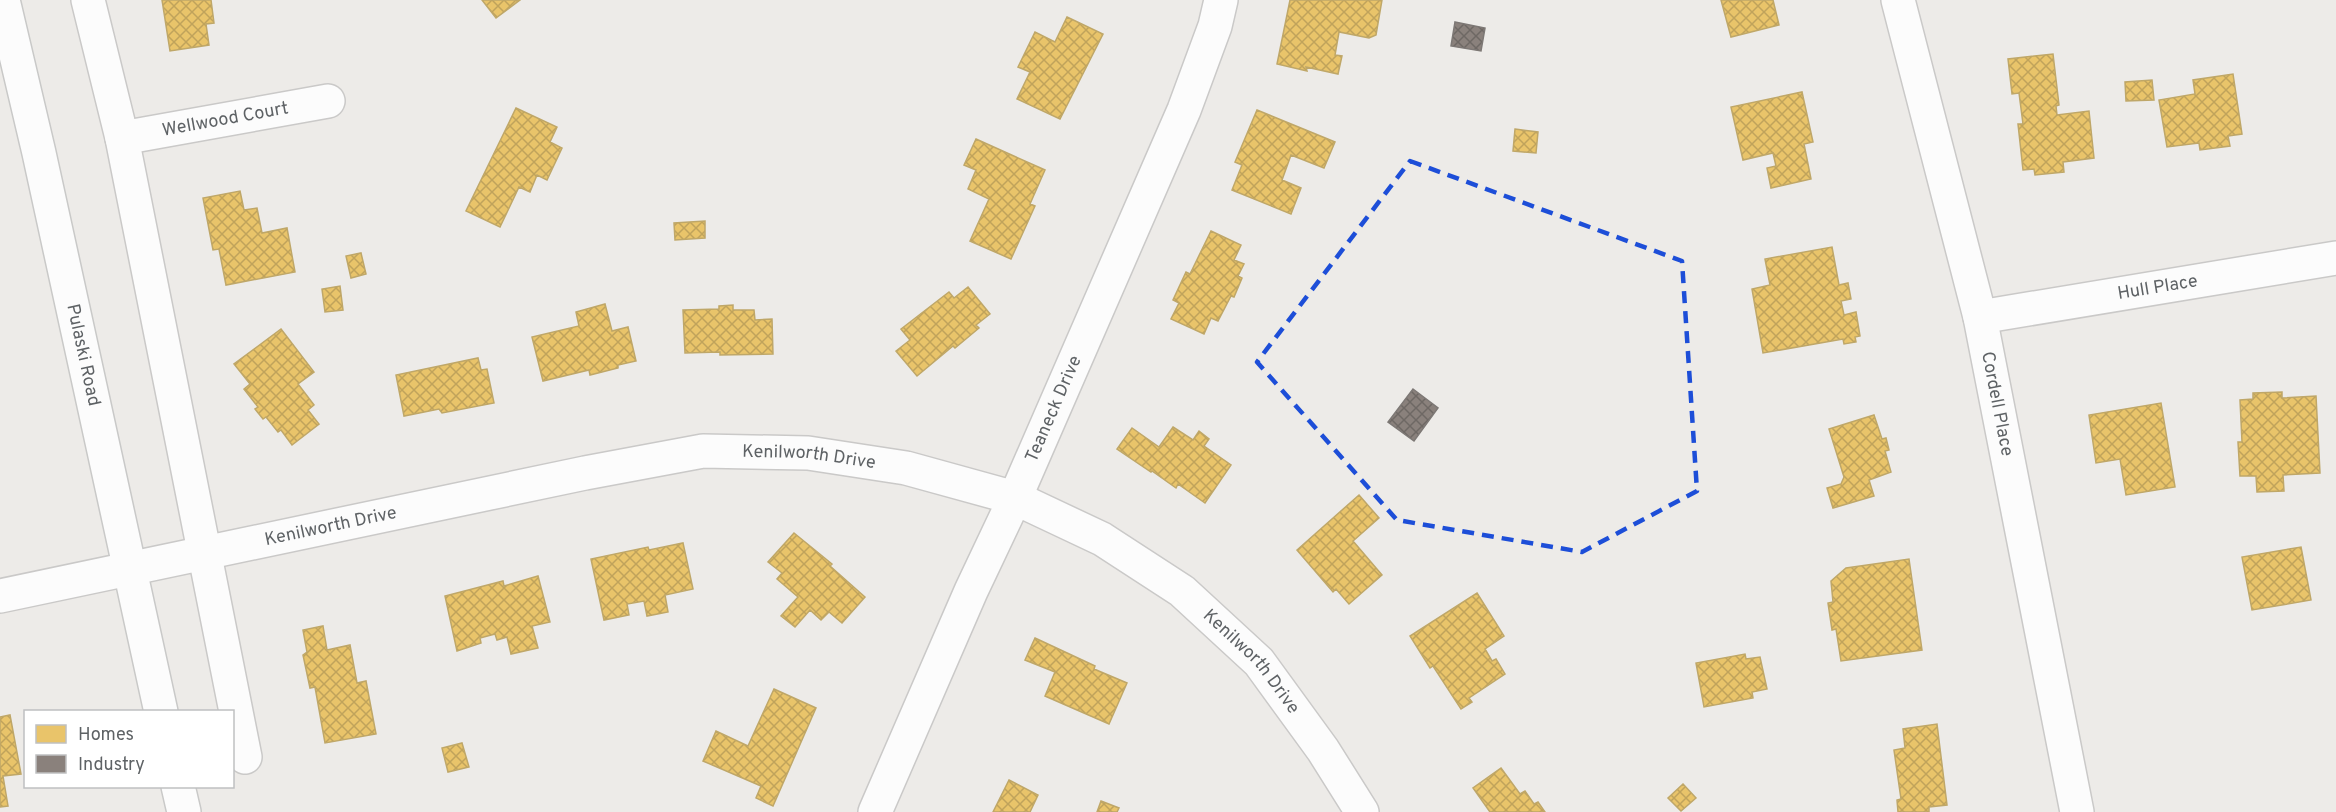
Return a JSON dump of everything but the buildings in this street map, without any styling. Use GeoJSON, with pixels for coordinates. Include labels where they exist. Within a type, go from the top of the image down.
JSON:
{"type":"FeatureCollection","features":[{"type":"Feature","properties":{"kind":"street","name":"Pulaski Road"},"geometry":{"type":"LineString","coordinates":[[3,0],[39,153],[161,710]]}},
{"type":"Feature","properties":{"kind":"street"},"geometry":{"type":"LineString","coordinates":[[88,0],[122,138],[245,757]]}},
{"type":"Feature","properties":{"kind":"street","name":"Teaneck Drive"},"geometry":{"type":"LineString","coordinates":[[875,812],[1184,110],[1215,26],[1221,0]]}},
{"type":"Feature","properties":{"kind":"street","name":"Cordell Place"},"geometry":{"type":"LineString","coordinates":[[1898,0],[1980,317],[2077,812]]}},
{"type":"Feature","properties":{"kind":"street","name":"Wellwood Court"},"geometry":{"type":"LineString","coordinates":[[122,138],[328,101]]}},
{"type":"Feature","properties":{"kind":"street","name":"Hull Place"},"geometry":{"type":"LineString","coordinates":[[1980,317],[2336,258]]}},
{"type":"Feature","properties":{"kind":"street","name":"Kenilworth Drive"},"geometry":{"type":"LineString","coordinates":[[0,596],[585,473],[703,451],[808,453],[895,466],[1015,498],[1102,539],[1182,591],[1259,662],[1323,750],[1362,812]]}},
{"type":"Feature","properties":{"kind":"street"},"geometry":{"type":"LineString","coordinates":[[178,788],[184,812]]}},
{"type":"Feature","properties":{"kind":"highlighted area"},"geometry":{"type":"Polygon","coordinates":[[[1410,161],[1682,261],[1697,491],[1582,552],[1397,520],[1257,362],[1410,161]]]}}]}
